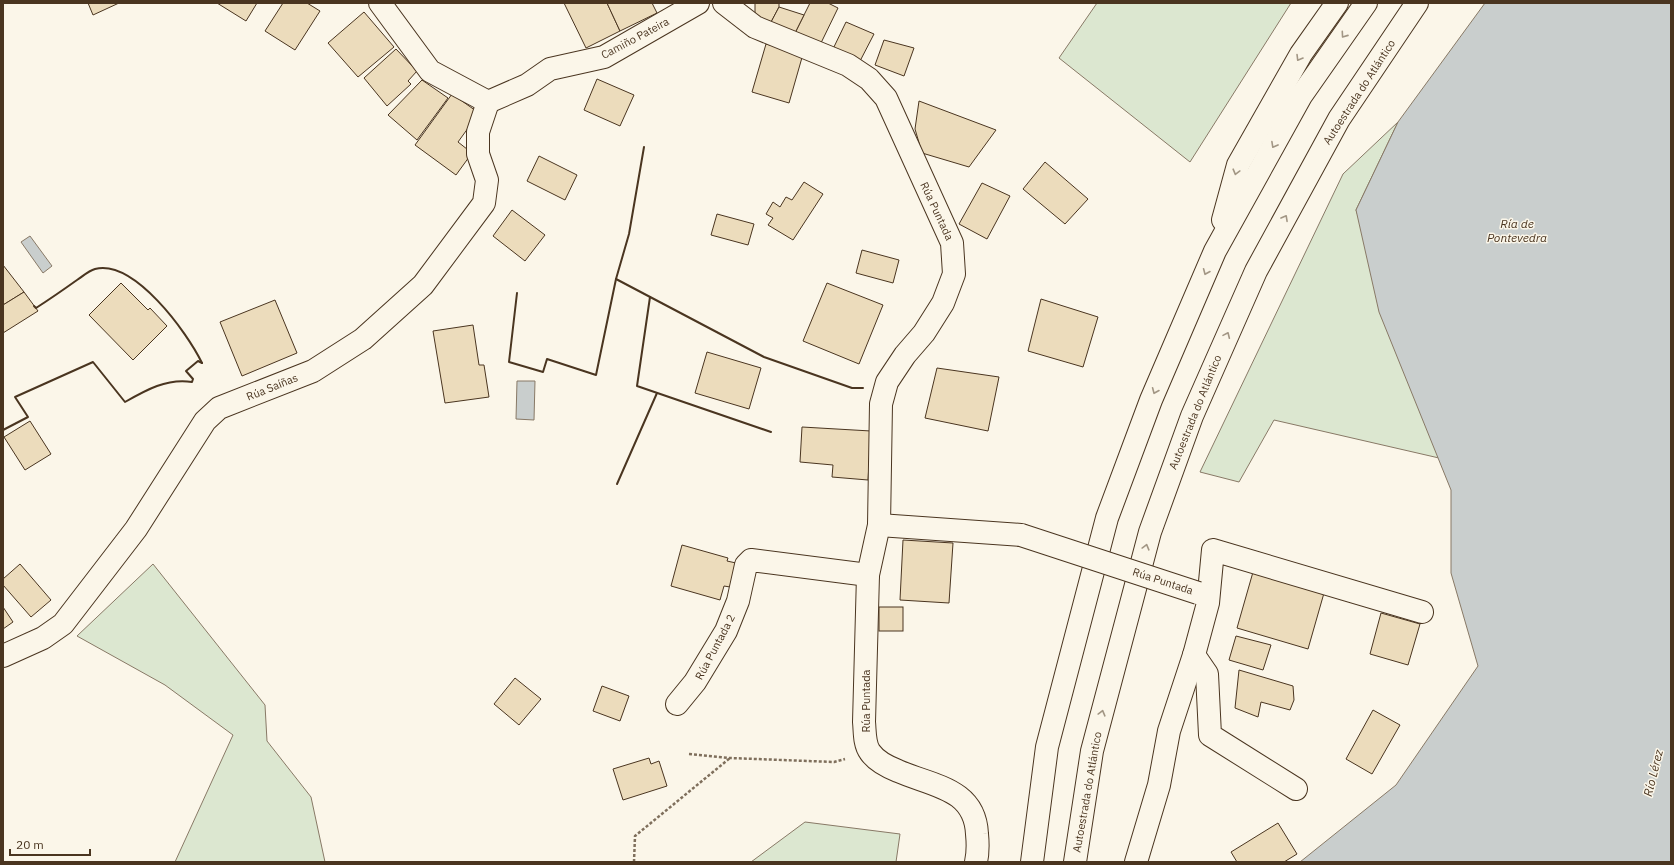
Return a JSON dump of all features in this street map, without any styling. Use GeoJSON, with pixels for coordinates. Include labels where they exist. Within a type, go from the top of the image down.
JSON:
{"type":"FeatureCollection","features":[{"type":"Feature","properties":{"kind":"main road"},"geometry":{"type":"LineString","coordinates":[[380,3],[430,71],[488,102]]}},
{"type":"Feature","properties":{"kind":"main road","name":"Camiño Pateira"},"geometry":{"type":"LineString","coordinates":[[488,102],[527,85],[550,69],[604,57],[698,3]]}},
{"type":"Feature","properties":{"kind":"main road","name":"Rúa Puntada"},"geometry":{"type":"LineString","coordinates":[[724,3],[755,27],[848,65],[870,79],[886,98],[952,243],[954,274],[943,302],[924,333],[905,355],[887,382],[882,404],[879,525],[868,575],[864,722],[869,752]]}},
{"type":"Feature","properties":{"kind":"main road"},"geometry":{"type":"LineString","coordinates":[[1215,251],[1238,165],[1301,54],[1337,3]]}},
{"type":"Feature","properties":{"kind":"main road"},"geometry":{"type":"LineString","coordinates":[[1032,862],[1048,747],[1107,518],[1151,400],[1215,251],[1301,96],[1366,3]]}},
{"type":"Feature","properties":{"kind":"main road","name":"Autoestrada do Atlántico"},"geometry":{"type":"LineString","coordinates":[[1075,862],[1092,751],[1150,532],[1192,416],[1259,264],[1338,119],[1418,3]]}},
{"type":"Feature","properties":{"kind":"main road","name":"Rúa Saíñas"},"geometry":{"type":"LineString","coordinates":[[3,656],[43,638],[63,624],[136,529],[205,421],[220,408],[313,371],[363,339],[423,285],[484,203],[487,180],[478,154],[478,132],[488,102]]}},
{"type":"Feature","properties":{"kind":"main road","name":"Rúa Puntada"},"geometry":{"type":"LineString","coordinates":[[879,525],[1021,535],[1203,598]]}},
{"type":"Feature","properties":{"kind":"main road","name":"Rúa Puntada"},"geometry":{"type":"LineString","coordinates":[[1136,862],[1159,785],[1169,732],[1194,655],[1203,598],[1213,550],[1422,612]]}},
{"type":"Feature","properties":{"kind":"main road","name":"Rúa Puntada 2"},"geometry":{"type":"LineString","coordinates":[[677,704],[695,682],[726,631],[738,601],[746,565],[751,560],[868,575]]}},
{"type":"Feature","properties":{"kind":"main road"},"geometry":{"type":"LineString","coordinates":[[1194,655],[1207,674],[1210,735],[1296,789]]}},
{"type":"Feature","properties":{"kind":"main road"},"geometry":{"type":"LineString","coordinates":[[869,752],[887,766],[917,779],[948,789],[962,798],[971,809],[977,824],[978,853],[976,862]]}},
{"type":"Feature","properties":{"kind":"path"},"geometry":{"type":"LineString","coordinates":[[689,754],[730,758],[834,762],[869,752]]}},
{"type":"Feature","properties":{"kind":"path"},"geometry":{"type":"LineString","coordinates":[[634,862],[635,836],[730,758]]}},
{"type":"Feature","properties":{"kind":"green space"},"geometry":{"type":"Polygon","coordinates":[[[1097,3],[1291,3],[1190,162],[1059,58],[1097,3]]]}},
{"type":"Feature","properties":{"kind":"green space"},"geometry":{"type":"Polygon","coordinates":[[[1398,122],[1356,210],[1439,458],[1274,420],[1239,482],[1200,472],[1343,174],[1398,122]]]}},
{"type":"Feature","properties":{"kind":"green space"},"geometry":{"type":"Polygon","coordinates":[[[153,564],[265,705],[267,741],[311,797],[325,862],[175,862],[233,735],[165,685],[77,636],[153,564]]]}},
{"type":"Feature","properties":{"kind":"green space"},"geometry":{"type":"Polygon","coordinates":[[[805,822],[900,834],[896,862],[751,862],[805,822]]]}},
{"type":"Feature","properties":{"kind":"water","name":"Ría de Pontevedra"},"geometry":{"type":"Polygon","coordinates":[[[1485,3],[1671,3],[1671,862],[1300,862],[1396,785],[1478,666],[1451,573],[1451,490],[1379,312],[1356,210],[1398,122],[1485,3]]]}},
{"type":"Feature","properties":{"kind":"water"},"geometry":{"type":"Polygon","coordinates":[[[30,236],[52,266],[43,273],[21,242],[30,236]]]}},
{"type":"Feature","properties":{"kind":"water"},"geometry":{"type":"Polygon","coordinates":[[[517,381],[535,381],[534,420],[516,419],[517,381]]]}},
{"type":"Feature","properties":{"kind":"building"},"geometry":{"type":"Polygon","coordinates":[[[88,3],[119,3],[93,15],[88,3]]]}},
{"type":"Feature","properties":{"kind":"building"},"geometry":{"type":"Polygon","coordinates":[[[217,3],[257,3],[246,21],[217,3]]]}},
{"type":"Feature","properties":{"kind":"building"},"geometry":{"type":"Polygon","coordinates":[[[283,3],[307,3],[320,11],[295,50],[265,31],[283,3]]]}},
{"type":"Feature","properties":{"kind":"building"},"geometry":{"type":"Polygon","coordinates":[[[564,3],[607,3],[620,31],[586,48],[564,3]]]}},
{"type":"Feature","properties":{"kind":"building"},"geometry":{"type":"Polygon","coordinates":[[[607,3],[652,3],[657,13],[620,31],[607,3]]]}},
{"type":"Feature","properties":{"kind":"building"},"geometry":{"type":"Polygon","coordinates":[[[755,3],[779,3],[779,7],[770,24],[755,15],[755,3]]]}},
{"type":"Feature","properties":{"kind":"building"},"geometry":{"type":"Polygon","coordinates":[[[810,3],[828,3],[838,8],[820,45],[795,33],[810,3]]]}},
{"type":"Feature","properties":{"kind":"building"},"geometry":{"type":"Polygon","coordinates":[[[779,7],[804,15],[795,33],[770,24],[779,7]]]}},
{"type":"Feature","properties":{"kind":"building"},"geometry":{"type":"Polygon","coordinates":[[[364,12],[394,47],[358,77],[328,43],[364,12]]]}},
{"type":"Feature","properties":{"kind":"building"},"geometry":{"type":"Polygon","coordinates":[[[846,22],[874,34],[859,63],[832,51],[846,22]]]}},
{"type":"Feature","properties":{"kind":"building"},"geometry":{"type":"Polygon","coordinates":[[[884,40],[914,48],[904,76],[875,65],[884,40]]]}},
{"type":"Feature","properties":{"kind":"building"},"geometry":{"type":"Polygon","coordinates":[[[766,44],[803,54],[789,103],[752,92],[766,44]]]}},
{"type":"Feature","properties":{"kind":"building"},"geometry":{"type":"Polygon","coordinates":[[[396,49],[417,71],[408,81],[411,84],[387,106],[364,78],[396,49]]]}},
{"type":"Feature","properties":{"kind":"building"},"geometry":{"type":"Polygon","coordinates":[[[597,79],[634,95],[620,126],[584,110],[597,79]]]}},
{"type":"Feature","properties":{"kind":"building"},"geometry":{"type":"Polygon","coordinates":[[[422,80],[448,98],[417,140],[388,115],[422,80]]]}},
{"type":"Feature","properties":{"kind":"building"},"geometry":{"type":"Polygon","coordinates":[[[452,94],[479,113],[458,142],[472,153],[456,175],[415,145],[452,94]]]}},
{"type":"Feature","properties":{"kind":"building"},"geometry":{"type":"Polygon","coordinates":[[[919,101],[996,130],[969,167],[922,153],[915,129],[919,101]]]}},
{"type":"Feature","properties":{"kind":"building"},"geometry":{"type":"Polygon","coordinates":[[[539,156],[577,175],[565,200],[527,181],[539,156]]]}},
{"type":"Feature","properties":{"kind":"building"},"geometry":{"type":"Polygon","coordinates":[[[1045,162],[1088,199],[1065,224],[1023,189],[1045,162]]]}},
{"type":"Feature","properties":{"kind":"building"},"geometry":{"type":"Polygon","coordinates":[[[804,182],[823,194],[793,240],[768,225],[773,218],[766,214],[773,202],[780,207],[786,197],[792,200],[804,182]]]}},
{"type":"Feature","properties":{"kind":"building"},"geometry":{"type":"Polygon","coordinates":[[[982,183],[1010,196],[987,239],[959,224],[982,183]]]}},
{"type":"Feature","properties":{"kind":"building"},"geometry":{"type":"Polygon","coordinates":[[[512,210],[545,235],[525,261],[493,236],[512,210]]]}},
{"type":"Feature","properties":{"kind":"building"},"geometry":{"type":"Polygon","coordinates":[[[717,214],[754,224],[748,245],[711,235],[717,214]]]}},
{"type":"Feature","properties":{"kind":"building"},"geometry":{"type":"Polygon","coordinates":[[[862,250],[899,260],[893,283],[856,273],[862,250]]]}},
{"type":"Feature","properties":{"kind":"building"},"geometry":{"type":"Polygon","coordinates":[[[3,265],[24,292],[3,305],[3,265]]]}},
{"type":"Feature","properties":{"kind":"building"},"geometry":{"type":"Polygon","coordinates":[[[121,283],[148,310],[150,308],[167,326],[133,360],[89,315],[121,283]]]}},
{"type":"Feature","properties":{"kind":"building"},"geometry":{"type":"Polygon","coordinates":[[[827,283],[883,305],[859,364],[803,341],[827,283]]]}},
{"type":"Feature","properties":{"kind":"building"},"geometry":{"type":"Polygon","coordinates":[[[24,292],[38,311],[3,333],[3,305],[24,292]]]}},
{"type":"Feature","properties":{"kind":"building"},"geometry":{"type":"Polygon","coordinates":[[[1041,299],[1098,317],[1083,367],[1028,351],[1041,299]]]}},
{"type":"Feature","properties":{"kind":"building"},"geometry":{"type":"Polygon","coordinates":[[[275,300],[297,353],[242,376],[220,322],[275,300]]]}},
{"type":"Feature","properties":{"kind":"building"},"geometry":{"type":"Polygon","coordinates":[[[473,325],[479,365],[484,365],[489,397],[445,403],[433,331],[473,325]]]}},
{"type":"Feature","properties":{"kind":"building"},"geometry":{"type":"Polygon","coordinates":[[[707,352],[761,368],[749,409],[695,393],[707,352]]]}},
{"type":"Feature","properties":{"kind":"building"},"geometry":{"type":"Polygon","coordinates":[[[937,368],[999,377],[988,431],[925,418],[937,368]]]}},
{"type":"Feature","properties":{"kind":"building"},"geometry":{"type":"Polygon","coordinates":[[[30,421],[51,454],[25,470],[4,437],[30,421]]]}},
{"type":"Feature","properties":{"kind":"building"},"geometry":{"type":"Polygon","coordinates":[[[802,427],[871,431],[868,480],[832,477],[833,465],[800,462],[802,427]]]}},
{"type":"Feature","properties":{"kind":"building"},"geometry":{"type":"Polygon","coordinates":[[[903,540],[953,543],[949,603],[900,600],[903,540]]]}},
{"type":"Feature","properties":{"kind":"building"},"geometry":{"type":"Polygon","coordinates":[[[682,545],[728,558],[727,561],[736,563],[730,587],[724,586],[720,600],[671,586],[682,545]]]}},
{"type":"Feature","properties":{"kind":"building"},"geometry":{"type":"Polygon","coordinates":[[[20,564],[51,600],[31,617],[3,585],[3,579],[20,564]]]}},
{"type":"Feature","properties":{"kind":"building"},"geometry":{"type":"Polygon","coordinates":[[[1255,565],[1326,586],[1308,649],[1237,628],[1255,565]]]}},
{"type":"Feature","properties":{"kind":"building"},"geometry":{"type":"Polygon","coordinates":[[[3,607],[13,622],[3,629],[3,607]]]}},
{"type":"Feature","properties":{"kind":"building"},"geometry":{"type":"Polygon","coordinates":[[[879,607],[903,607],[903,631],[879,631],[879,607]]]}},
{"type":"Feature","properties":{"kind":"building"},"geometry":{"type":"Polygon","coordinates":[[[1381,613],[1420,624],[1408,665],[1370,654],[1381,613]]]}},
{"type":"Feature","properties":{"kind":"building"},"geometry":{"type":"Polygon","coordinates":[[[1236,636],[1271,645],[1263,670],[1229,660],[1236,636]]]}},
{"type":"Feature","properties":{"kind":"building"},"geometry":{"type":"Polygon","coordinates":[[[1239,670],[1293,686],[1294,700],[1290,710],[1261,702],[1258,717],[1235,708],[1239,670]]]}},
{"type":"Feature","properties":{"kind":"building"},"geometry":{"type":"Polygon","coordinates":[[[515,678],[541,699],[519,725],[494,704],[515,678]]]}},
{"type":"Feature","properties":{"kind":"building"},"geometry":{"type":"Polygon","coordinates":[[[602,686],[629,696],[620,721],[593,711],[602,686]]]}},
{"type":"Feature","properties":{"kind":"building"},"geometry":{"type":"Polygon","coordinates":[[[1373,710],[1400,725],[1372,774],[1346,759],[1373,710]]]}},
{"type":"Feature","properties":{"kind":"building"},"geometry":{"type":"Polygon","coordinates":[[[649,758],[651,764],[659,761],[667,786],[623,800],[613,769],[649,758]]]}},
{"type":"Feature","properties":{"kind":"building"},"geometry":{"type":"Polygon","coordinates":[[[1278,823],[1297,854],[1284,862],[1237,862],[1231,852],[1278,823]]]}},
{"type":"Feature","properties":{"kind":"wall"},"geometry":{"type":"LineString","coordinates":[[517,293],[509,362],[543,372],[547,359],[596,375],[616,279],[629,234],[644,147]]}},
{"type":"Feature","properties":{"kind":"wall"},"geometry":{"type":"LineString","coordinates":[[34,306],[36,308],[92,270],[110,269],[126,275],[142,286],[158,301],[172,317],[195,350],[202,363]]}},
{"type":"Feature","properties":{"kind":"wall"},"geometry":{"type":"LineString","coordinates":[[616,279],[764,357],[852,388],[863,388]]}},
{"type":"Feature","properties":{"kind":"wall"},"geometry":{"type":"LineString","coordinates":[[650,297],[637,386],[771,432]]}},
{"type":"Feature","properties":{"kind":"wall"},"geometry":{"type":"LineString","coordinates":[[3,430],[28,417],[15,397],[93,362],[125,402],[149,389],[165,383],[183,381],[192,382],[193,379],[186,371],[198,361],[202,363]]}},
{"type":"Feature","properties":{"kind":"wall"},"geometry":{"type":"LineString","coordinates":[[617,484],[657,393]]}},
{"type":"Feature","properties":{"kind":"water label","name":"Río Lérez"},"geometry":{"type":"Point","coordinates":[1653,773]}}]}
